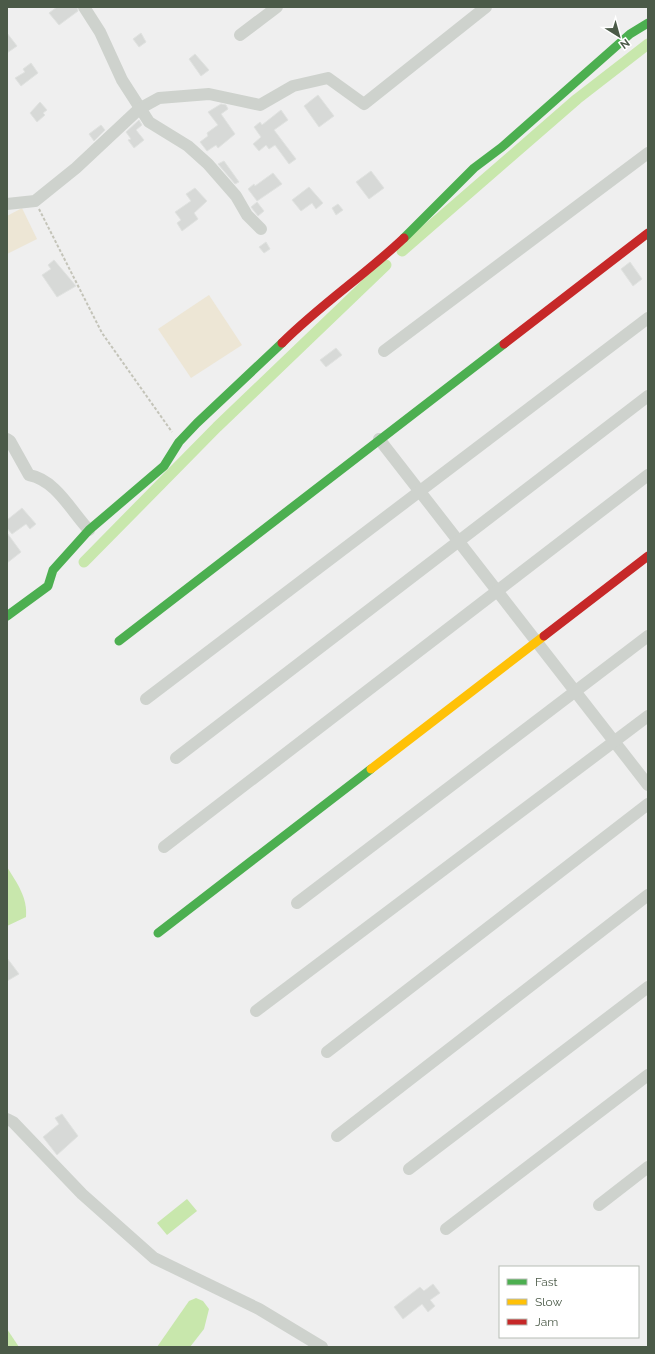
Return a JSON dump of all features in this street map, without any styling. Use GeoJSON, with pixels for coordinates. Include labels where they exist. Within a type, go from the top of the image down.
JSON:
{"type":"FeatureCollection","features":[{"type":"Feature","properties":{"kind":"street"},"geometry":{"type":"LineString","coordinates":[[84,7],[100,32],[122,80],[139,109],[149,122],[188,146],[208,164],[236,196],[247,215],[261,229]]}},
{"type":"Feature","properties":{"kind":"street"},"geometry":{"type":"LineString","coordinates":[[240,35],[277,7]]}},
{"type":"Feature","properties":{"kind":"street"},"geometry":{"type":"LineString","coordinates":[[7,204],[35,201],[76,168],[139,109],[159,98],[209,94],[260,105],[293,86],[328,78],[364,104],[486,7]]}},
{"type":"Feature","properties":{"kind":"street"},"geometry":{"type":"LineString","coordinates":[[7,616],[48,586],[53,570],[89,530],[164,466],[179,442],[216,403],[259,365],[308,317],[382,259],[429,215],[474,168],[502,148],[630,34],[648,23]]}},
{"type":"Feature","properties":{"kind":"street"},"geometry":{"type":"LineString","coordinates":[[384,351],[648,153]]}},
{"type":"Feature","properties":{"kind":"street"},"geometry":{"type":"LineString","coordinates":[[119,641],[648,233]]}},
{"type":"Feature","properties":{"kind":"street"},"geometry":{"type":"LineString","coordinates":[[146,699],[648,318]]}},
{"type":"Feature","properties":{"kind":"street"},"geometry":{"type":"LineString","coordinates":[[176,758],[648,396]]}},
{"type":"Feature","properties":{"kind":"street"},"geometry":{"type":"LineString","coordinates":[[7,438],[29,475],[36,476],[49,484],[89,530]]}},
{"type":"Feature","properties":{"kind":"street"},"geometry":{"type":"LineString","coordinates":[[379,439],[648,785]]}},
{"type":"Feature","properties":{"kind":"street"},"geometry":{"type":"LineString","coordinates":[[164,847],[496,590],[648,475]]}},
{"type":"Feature","properties":{"kind":"street"},"geometry":{"type":"LineString","coordinates":[[158,933],[648,556]]}},
{"type":"Feature","properties":{"kind":"street"},"geometry":{"type":"LineString","coordinates":[[297,903],[648,636]]}},
{"type":"Feature","properties":{"kind":"street"},"geometry":{"type":"LineString","coordinates":[[256,1011],[648,716]]}},
{"type":"Feature","properties":{"kind":"street"},"geometry":{"type":"LineString","coordinates":[[327,1052],[648,804]]}},
{"type":"Feature","properties":{"kind":"street"},"geometry":{"type":"LineString","coordinates":[[337,1136],[648,895]]}},
{"type":"Feature","properties":{"kind":"street"},"geometry":{"type":"LineString","coordinates":[[409,1169],[648,987]]}},
{"type":"Feature","properties":{"kind":"street"},"geometry":{"type":"LineString","coordinates":[[446,1229],[648,1076]]}},
{"type":"Feature","properties":{"kind":"street"},"geometry":{"type":"LineString","coordinates":[[7,1119],[13,1122],[82,1194],[154,1258],[259,1309],[322,1347]]}},
{"type":"Feature","properties":{"kind":"street"},"geometry":{"type":"LineString","coordinates":[[599,1205],[648,1167]]}},
{"type":"Feature","properties":{"kind":"path"},"geometry":{"type":"LineString","coordinates":[[35,201],[102,333],[179,442]]}},
{"type":"Feature","properties":{"kind":"shaded area"},"geometry":{"type":"Polygon","coordinates":[[[22,208],[37,239],[7,254],[7,216],[22,208]]]}},
{"type":"Feature","properties":{"kind":"shaded area"},"geometry":{"type":"Polygon","coordinates":[[[209,295],[242,345],[191,378],[158,329],[209,295]]]}},
{"type":"Feature","properties":{"kind":"shaded area"},"geometry":{"type":"Polygon","coordinates":[[[7,867],[24,897],[26,917],[7,926],[7,867]]]}},
{"type":"Feature","properties":{"kind":"shaded area"},"geometry":{"type":"Polygon","coordinates":[[[187,1199],[197,1211],[167,1235],[157,1223],[187,1199]]]}},
{"type":"Feature","properties":{"kind":"shaded area"},"geometry":{"type":"Polygon","coordinates":[[[196,1298],[203,1301],[209,1309],[204,1329],[190,1347],[157,1347],[189,1301],[196,1298]]]}},
{"type":"Feature","properties":{"kind":"shaded area"},"geometry":{"type":"Polygon","coordinates":[[[7,1329],[19,1347],[7,1347],[7,1329]]]}},
{"type":"Feature","properties":{"kind":"building"},"geometry":{"type":"Polygon","coordinates":[[[57,7],[77,7],[78,11],[59,25],[49,13],[57,7]]]}},
{"type":"Feature","properties":{"kind":"building"},"geometry":{"type":"Polygon","coordinates":[[[7,33],[17,46],[7,53],[7,33]]]}},
{"type":"Feature","properties":{"kind":"building"},"geometry":{"type":"Polygon","coordinates":[[[141,33],[146,42],[139,47],[133,39],[141,33]]]}},
{"type":"Feature","properties":{"kind":"building"},"geometry":{"type":"Polygon","coordinates":[[[195,54],[209,70],[201,76],[189,59],[195,54]]]}},
{"type":"Feature","properties":{"kind":"building"},"geometry":{"type":"Polygon","coordinates":[[[31,63],[38,73],[21,86],[15,78],[25,72],[23,69],[31,63]]]}},
{"type":"Feature","properties":{"kind":"building"},"geometry":{"type":"Polygon","coordinates":[[[318,95],[334,116],[319,127],[304,106],[318,95]]]}},
{"type":"Feature","properties":{"kind":"building"},"geometry":{"type":"Polygon","coordinates":[[[40,102],[47,110],[43,113],[45,115],[37,122],[30,113],[40,102]]]}},
{"type":"Feature","properties":{"kind":"building"},"geometry":{"type":"Polygon","coordinates":[[[221,104],[226,105],[228,109],[221,114],[235,134],[218,148],[216,145],[207,151],[200,142],[208,136],[207,133],[218,125],[208,112],[221,104]]]}},
{"type":"Feature","properties":{"kind":"building"},"geometry":{"type":"Polygon","coordinates":[[[281,110],[288,120],[274,130],[296,159],[289,164],[275,145],[269,149],[266,145],[259,151],[253,144],[261,137],[254,127],[260,122],[262,125],[281,110]]]}},
{"type":"Feature","properties":{"kind":"building"},"geometry":{"type":"Polygon","coordinates":[[[139,120],[142,125],[136,130],[144,140],[134,148],[128,140],[131,139],[126,132],[139,120]]]}},
{"type":"Feature","properties":{"kind":"building"},"geometry":{"type":"Polygon","coordinates":[[[101,125],[105,130],[94,141],[89,134],[101,125]]]}},
{"type":"Feature","properties":{"kind":"building"},"geometry":{"type":"Polygon","coordinates":[[[224,161],[239,182],[235,184],[218,164],[224,161]]]}},
{"type":"Feature","properties":{"kind":"building"},"geometry":{"type":"Polygon","coordinates":[[[371,171],[384,188],[369,199],[356,182],[371,171]]]}},
{"type":"Feature","properties":{"kind":"building"},"geometry":{"type":"Polygon","coordinates":[[[273,173],[282,184],[257,201],[248,189],[254,184],[255,186],[273,173]]]}},
{"type":"Feature","properties":{"kind":"building"},"geometry":{"type":"Polygon","coordinates":[[[309,187],[323,203],[316,209],[312,203],[301,211],[292,200],[309,187]]]}},
{"type":"Feature","properties":{"kind":"building"},"geometry":{"type":"Polygon","coordinates":[[[195,188],[207,201],[194,213],[198,219],[182,231],[177,223],[181,220],[175,212],[191,201],[186,194],[195,188]]]}},
{"type":"Feature","properties":{"kind":"building"},"geometry":{"type":"Polygon","coordinates":[[[257,202],[264,211],[258,216],[251,207],[257,202]]]}},
{"type":"Feature","properties":{"kind":"building"},"geometry":{"type":"Polygon","coordinates":[[[338,204],[343,210],[336,215],[332,208],[338,204]]]}},
{"type":"Feature","properties":{"kind":"building"},"geometry":{"type":"Polygon","coordinates":[[[266,242],[270,249],[264,253],[259,247],[266,242]]]}},
{"type":"Feature","properties":{"kind":"building"},"geometry":{"type":"Polygon","coordinates":[[[54,260],[76,286],[57,297],[42,275],[51,269],[48,265],[54,260]]]}},
{"type":"Feature","properties":{"kind":"building"},"geometry":{"type":"Polygon","coordinates":[[[630,262],[642,279],[633,286],[621,269],[630,262]]]}},
{"type":"Feature","properties":{"kind":"building"},"geometry":{"type":"Polygon","coordinates":[[[336,348],[342,355],[326,367],[320,360],[336,348]]]}},
{"type":"Feature","properties":{"kind":"building"},"geometry":{"type":"Polygon","coordinates":[[[22,508],[36,524],[30,529],[26,524],[12,534],[7,528],[7,520],[22,508]]]}},
{"type":"Feature","properties":{"kind":"building"},"geometry":{"type":"Polygon","coordinates":[[[7,533],[21,552],[7,563],[7,533]]]}},
{"type":"Feature","properties":{"kind":"building"},"geometry":{"type":"Polygon","coordinates":[[[7,958],[19,974],[7,981],[7,958]]]}},
{"type":"Feature","properties":{"kind":"building"},"geometry":{"type":"Polygon","coordinates":[[[62,1114],[78,1136],[57,1155],[43,1137],[59,1124],[55,1118],[62,1114]]]}},
{"type":"Feature","properties":{"kind":"building"},"geometry":{"type":"Polygon","coordinates":[[[433,1284],[440,1293],[430,1300],[435,1306],[428,1312],[422,1304],[403,1319],[394,1307],[420,1287],[424,1291],[433,1284]]]}},
{"type":"Feature","properties":{"kind":"waterway"},"geometry":{"type":"LineString","coordinates":[[402,251],[577,99],[648,44]]}},
{"type":"Feature","properties":{"kind":"waterway"},"geometry":{"type":"LineString","coordinates":[[84,562],[217,427],[386,265]]}},
{"type":"Feature","properties":{"kind":"traffic: fast"},"geometry":{"type":"LineString","coordinates":[[404,238],[474,168],[502,147],[630,34],[648,23]]}},
{"type":"Feature","properties":{"kind":"traffic: fast"},"geometry":{"type":"LineString","coordinates":[[7,616],[48,586],[53,570],[89,530],[164,466],[179,442],[197,423],[282,343]]}},
{"type":"Feature","properties":{"kind":"traffic: fast"},"geometry":{"type":"LineString","coordinates":[[119,641],[504,344]]}},
{"type":"Feature","properties":{"kind":"traffic: fast"},"geometry":{"type":"LineString","coordinates":[[158,933],[371,769]]}},
{"type":"Feature","properties":{"kind":"traffic: slow"},"geometry":{"type":"LineString","coordinates":[[371,769],[544,636]]}},
{"type":"Feature","properties":{"kind":"traffic: jam"},"geometry":{"type":"LineString","coordinates":[[504,344],[648,233]]}},
{"type":"Feature","properties":{"kind":"traffic: jam"},"geometry":{"type":"LineString","coordinates":[[282,343],[404,238]]}},
{"type":"Feature","properties":{"kind":"traffic: jam"},"geometry":{"type":"LineString","coordinates":[[544,636],[648,556]]}}]}
